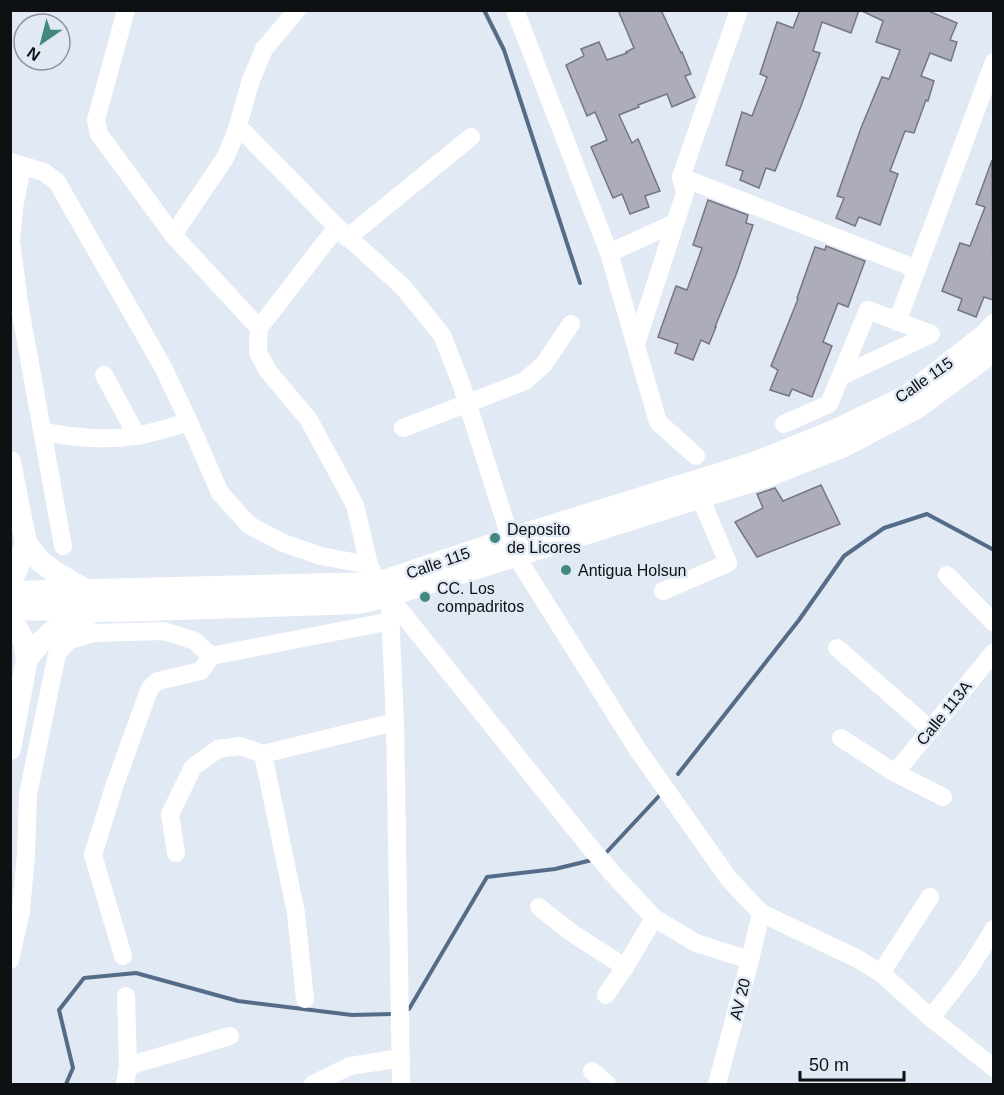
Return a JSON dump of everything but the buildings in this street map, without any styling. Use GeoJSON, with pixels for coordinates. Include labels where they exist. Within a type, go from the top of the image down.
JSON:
{"type":"FeatureCollection","features":[{"type":"Feature","properties":{"kind":"main road","name":"Calle 115"},"geometry":{"type":"LineString","coordinates":[[513,548],[754,463],[836,430],[907,396],[991,338]]}},
{"type":"Feature","properties":{"kind":"main road","name":"Calle 115"},"geometry":{"type":"LineString","coordinates":[[10,592],[379,581],[513,548],[765,477],[844,446],[918,408],[991,338]]}},
{"type":"Feature","properties":{"kind":"main road"},"geometry":{"type":"LineString","coordinates":[[10,462],[26,543],[39,560],[53,571],[87,590]]}},
{"type":"Feature","properties":{"kind":"main road"},"geometry":{"type":"LineString","coordinates":[[10,582],[26,543]]}},
{"type":"Feature","properties":{"kind":"main road","name":"Calle 115"},"geometry":{"type":"LineString","coordinates":[[10,609],[116,611],[357,603],[379,581]]}},
{"type":"Feature","properties":{"kind":"main road"},"geometry":{"type":"LineString","coordinates":[[27,659],[39,642],[66,622],[88,614],[116,611]]}},
{"type":"Feature","properties":{"kind":"main road"},"geometry":{"type":"LineString","coordinates":[[10,617],[24,641],[27,659],[10,750]]}},
{"type":"Feature","properties":{"kind":"street"},"geometry":{"type":"LineString","coordinates":[[126,10],[96,120],[99,134],[173,236],[259,328]]}},
{"type":"Feature","properties":{"kind":"street"},"geometry":{"type":"LineString","coordinates":[[173,236],[225,158],[264,49],[297,10]]}},
{"type":"Feature","properties":{"kind":"street"},"geometry":{"type":"LineString","coordinates":[[515,10],[609,253],[658,422],[696,456]]}},
{"type":"Feature","properties":{"kind":"street"},"geometry":{"type":"LineString","coordinates":[[636,344],[685,193],[681,177],[739,10]]}},
{"type":"Feature","properties":{"kind":"street"},"geometry":{"type":"LineString","coordinates":[[897,322],[993,62]]}},
{"type":"Feature","properties":{"kind":"street"},"geometry":{"type":"LineString","coordinates":[[238,126],[342,232],[403,286],[442,335],[467,404],[513,548],[638,750],[729,879],[761,913],[856,958],[881,973],[931,1018],[993,1068]]}},
{"type":"Feature","properties":{"kind":"street"},"geometry":{"type":"LineString","coordinates":[[401,1084],[395,722],[391,621],[355,505],[309,420],[268,370],[258,352],[259,328],[342,232],[471,137]]}},
{"type":"Feature","properties":{"kind":"street"},"geometry":{"type":"LineString","coordinates":[[63,546],[10,241],[16,164],[44,172],[57,182],[163,367],[220,493],[249,525],[284,543],[321,555],[379,581],[589,846],[654,918],[696,943],[750,960]]}},
{"type":"Feature","properties":{"kind":"street"},"geometry":{"type":"LineString","coordinates":[[681,177],[917,268]]}},
{"type":"Feature","properties":{"kind":"street"},"geometry":{"type":"LineString","coordinates":[[609,253],[675,223]]}},
{"type":"Feature","properties":{"kind":"street"},"geometry":{"type":"LineString","coordinates":[[784,424],[829,404],[868,310],[931,334],[841,376]]}},
{"type":"Feature","properties":{"kind":"street"},"geometry":{"type":"LineString","coordinates":[[403,428],[525,381],[544,364],[572,324]]}},
{"type":"Feature","properties":{"kind":"street"},"geometry":{"type":"LineString","coordinates":[[104,375],[137,436]]}},
{"type":"Feature","properties":{"kind":"street"},"geometry":{"type":"LineString","coordinates":[[43,432],[84,438],[116,438],[137,436],[189,422]]}},
{"type":"Feature","properties":{"kind":"street"},"geometry":{"type":"LineString","coordinates":[[663,591],[728,563],[700,497]]}},
{"type":"Feature","properties":{"kind":"street"},"geometry":{"type":"LineString","coordinates":[[947,576],[993,623]]}},
{"type":"Feature","properties":{"kind":"street"},"geometry":{"type":"LineString","coordinates":[[123,956],[93,855],[148,690],[158,681],[201,671],[211,656],[391,621]]}},
{"type":"Feature","properties":{"kind":"street"},"geometry":{"type":"LineString","coordinates":[[10,960],[21,911],[28,794],[57,654],[69,640],[94,633],[165,631],[195,641],[211,656]]}},
{"type":"Feature","properties":{"kind":"street"},"geometry":{"type":"LineString","coordinates":[[837,648],[931,730]]}},
{"type":"Feature","properties":{"kind":"street","name":"Calle 113A"},"geometry":{"type":"LineString","coordinates":[[895,773],[993,652]]}},
{"type":"Feature","properties":{"kind":"street"},"geometry":{"type":"LineString","coordinates":[[176,853],[171,814],[193,767],[218,749],[240,746],[263,754],[395,722]]}},
{"type":"Feature","properties":{"kind":"street"},"geometry":{"type":"LineString","coordinates":[[841,738],[895,773],[943,797]]}},
{"type":"Feature","properties":{"kind":"street"},"geometry":{"type":"LineString","coordinates":[[263,754],[296,913],[304,999]]}},
{"type":"Feature","properties":{"kind":"street"},"geometry":{"type":"LineString","coordinates":[[881,973],[930,897]]}},
{"type":"Feature","properties":{"kind":"street"},"geometry":{"type":"LineString","coordinates":[[539,907],[572,933],[625,967]]}},
{"type":"Feature","properties":{"kind":"street","name":"AV 20"},"geometry":{"type":"LineString","coordinates":[[717,1084],[761,913]]}},
{"type":"Feature","properties":{"kind":"street"},"geometry":{"type":"LineString","coordinates":[[606,995],[654,918]]}},
{"type":"Feature","properties":{"kind":"street"},"geometry":{"type":"LineString","coordinates":[[931,1018],[969,969],[993,929]]}},
{"type":"Feature","properties":{"kind":"street"},"geometry":{"type":"LineString","coordinates":[[125,1084],[128,1066],[126,996]]}},
{"type":"Feature","properties":{"kind":"street"},"geometry":{"type":"LineString","coordinates":[[128,1066],[230,1036]]}},
{"type":"Feature","properties":{"kind":"street"},"geometry":{"type":"LineString","coordinates":[[313,1084],[350,1066],[401,1058]]}},
{"type":"Feature","properties":{"kind":"street"},"geometry":{"type":"LineString","coordinates":[[592,1071],[607,1084]]}},
{"type":"Feature","properties":{"kind":"waterway"},"geometry":{"type":"LineString","coordinates":[[484,10],[504,50],[580,283]]}},
{"type":"Feature","properties":{"kind":"waterway"},"geometry":{"type":"LineString","coordinates":[[678,774],[799,620],[844,556],[884,528],[927,514],[994,550]]}},
{"type":"Feature","properties":{"kind":"waterway"},"geometry":{"type":"LineString","coordinates":[[604,855],[659,796]]}},
{"type":"Feature","properties":{"kind":"waterway"},"geometry":{"type":"LineString","coordinates":[[409,1009],[487,877],[555,869],[592,860]]}},
{"type":"Feature","properties":{"kind":"waterway"},"geometry":{"type":"LineString","coordinates":[[66,1084],[73,1068],[59,1010],[84,978],[136,973],[238,1001],[352,1015],[392,1014]]}},
{"type":"Feature","properties":{"kind":"place","name":"Deposito de Licores"},"geometry":{"type":"Point","coordinates":[495,538]}},
{"type":"Feature","properties":{"kind":"place","name":"Antigua Holsun"},"geometry":{"type":"Point","coordinates":[566,570]}},
{"type":"Feature","properties":{"kind":"place","name":"CC. Los compadritos"},"geometry":{"type":"Point","coordinates":[425,597]}}]}
